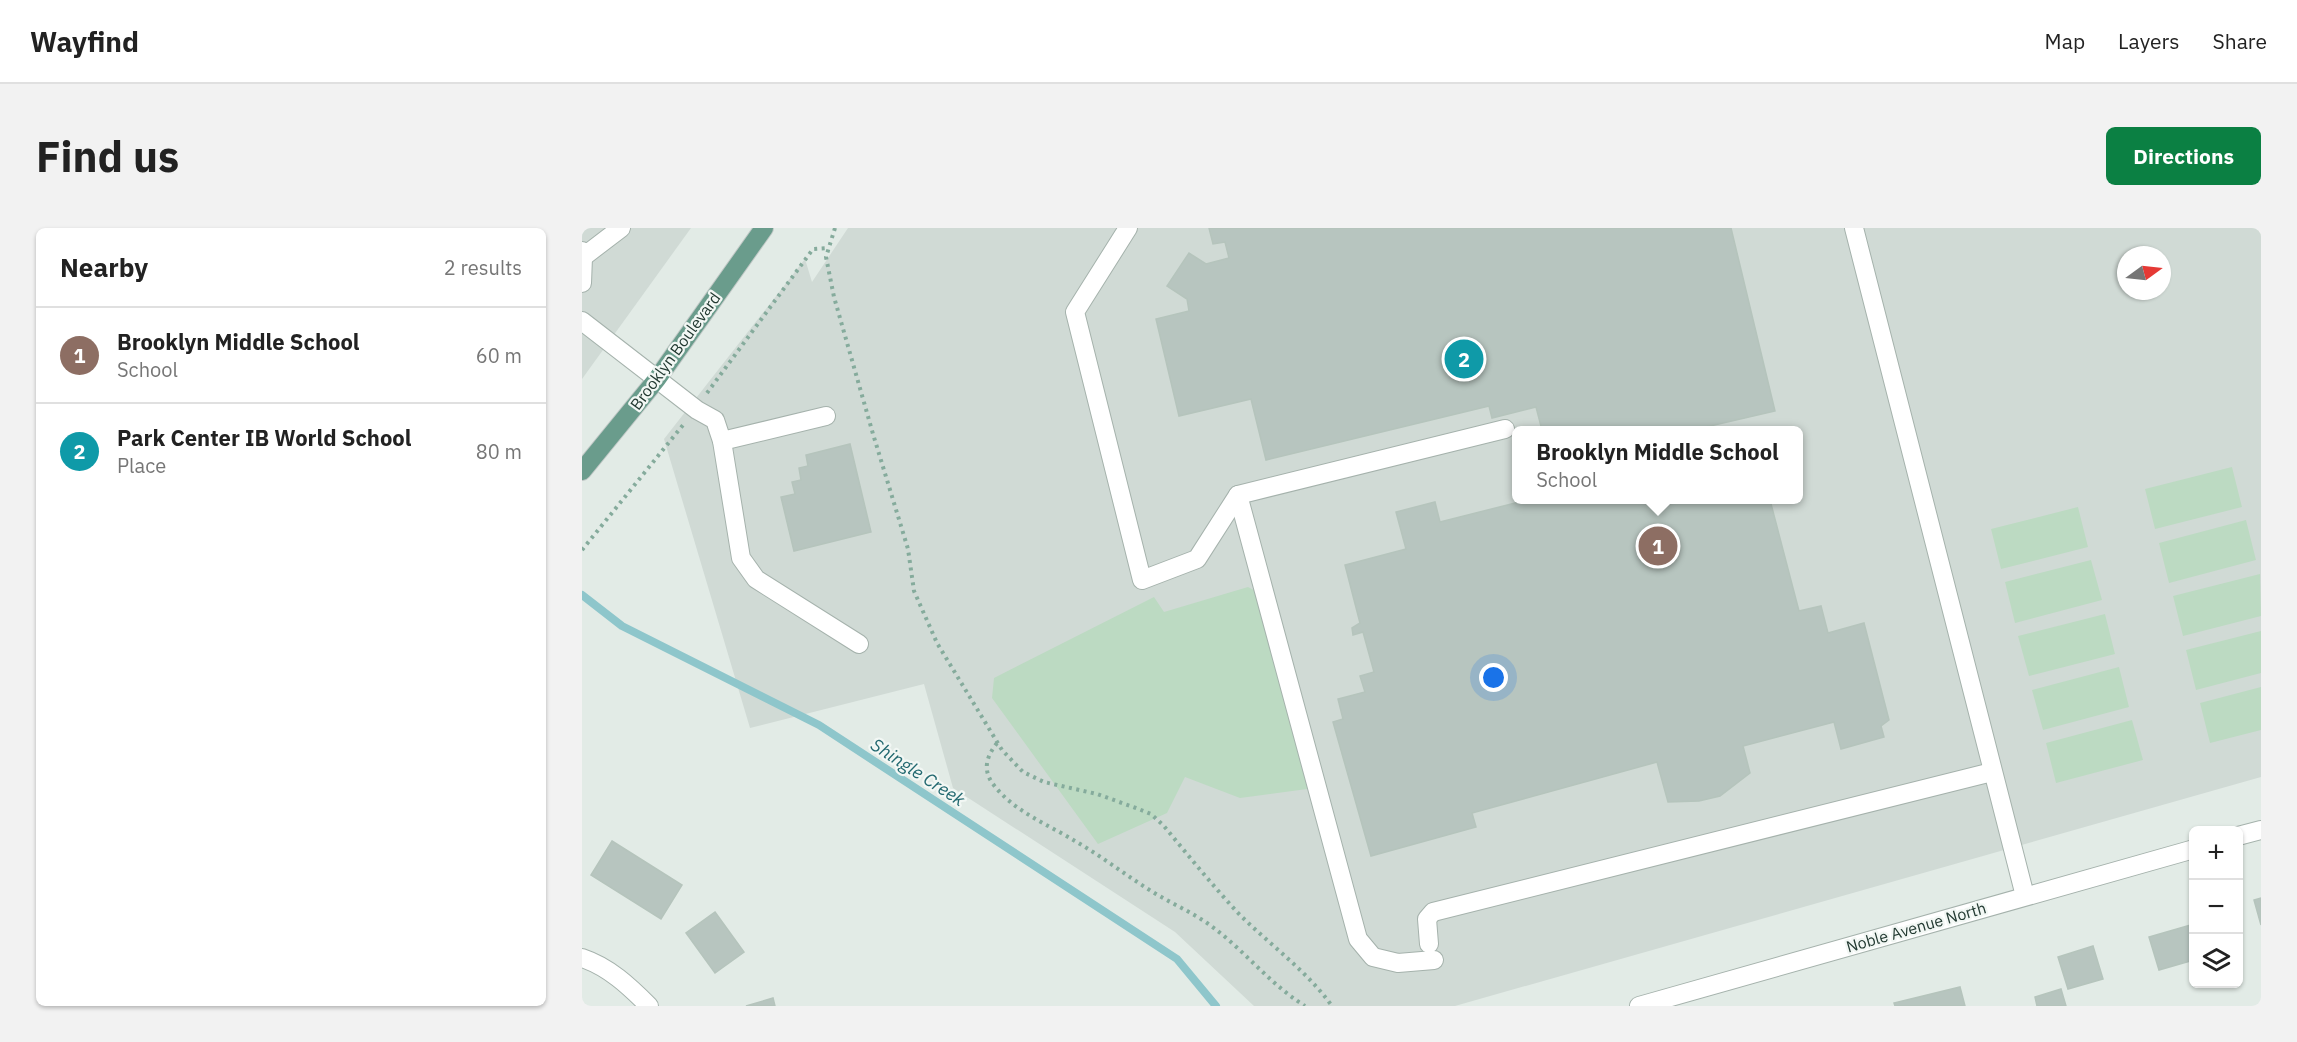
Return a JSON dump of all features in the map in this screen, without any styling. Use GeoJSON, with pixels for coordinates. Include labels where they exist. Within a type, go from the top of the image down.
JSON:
{"type":"FeatureCollection","features":[{"type":"Feature","properties":{"kind":"main road","name":"Brooklyn Boulevard"},"geometry":{"type":"LineString","coordinates":[[582,471],[657,379],[764,228]]}},
{"type":"Feature","properties":{"kind":"street"},"geometry":{"type":"LineString","coordinates":[[582,283],[583,254],[621,228]]}},
{"type":"Feature","properties":{"kind":"street"},"geometry":{"type":"LineString","coordinates":[[1128,228],[1074,312],[1142,580],[1197,560],[1238,495],[1505,429]]}},
{"type":"Feature","properties":{"kind":"street"},"geometry":{"type":"LineString","coordinates":[[1854,228],[2025,896]]}},
{"type":"Feature","properties":{"kind":"street"},"geometry":{"type":"LineString","coordinates":[[582,321],[697,410],[715,420],[722,441],[741,558],[756,579],[859,644]]}},
{"type":"Feature","properties":{"kind":"street"},"geometry":{"type":"LineString","coordinates":[[722,441],[826,416]]}},
{"type":"Feature","properties":{"kind":"street"},"geometry":{"type":"LineString","coordinates":[[1238,495],[1358,939],[1373,957],[1398,963],[1431,952],[1426,919],[1433,912],[1992,771]]}},
{"type":"Feature","properties":{"kind":"street"},"geometry":{"type":"LineString","coordinates":[[2243,835],[2261,830]]}},
{"type":"Feature","properties":{"kind":"street","name":"Noble Avenue North"},"geometry":{"type":"LineString","coordinates":[[1639,1006],[1671,1002],[2025,896],[2189,850]]}},
{"type":"Feature","properties":{"kind":"street"},"geometry":{"type":"LineString","coordinates":[[582,958],[625,981],[649,1006]]}},
{"type":"Feature","properties":{"kind":"path"},"geometry":{"type":"LineString","coordinates":[[835,228],[826,257],[834,297],[908,549],[914,591],[937,643],[997,743],[1023,772],[1044,782],[1097,794],[1151,814],[1240,915],[1285,954],[1332,1006]]}},
{"type":"Feature","properties":{"kind":"path"},"geometry":{"type":"LineString","coordinates":[[997,743],[990,751],[986,764],[991,781],[1004,797],[1020,810],[1112,863],[1156,894],[1210,925],[1272,982],[1305,1006]]}},
{"type":"Feature","properties":{"kind":"shaded area"},"geometry":{"type":"Polygon","coordinates":[[[582,228],[691,228],[582,379],[582,228]]]}},
{"type":"Feature","properties":{"kind":"shaded area"},"geometry":{"type":"Polygon","coordinates":[[[848,228],[2261,228],[2261,777],[1455,1006],[1254,1006],[1175,932],[953,788],[924,684],[750,728],[664,439],[805,259],[812,282],[848,228]]]}},
{"type":"Feature","properties":{"kind":"green space"},"geometry":{"type":"Polygon","coordinates":[[[2232,467],[2242,507],[2155,529],[2145,489],[2232,467]]]}},
{"type":"Feature","properties":{"kind":"green space"},"geometry":{"type":"Polygon","coordinates":[[[2078,507],[2088,547],[2001,569],[1991,529],[2078,507]]]}},
{"type":"Feature","properties":{"kind":"green space"},"geometry":{"type":"Polygon","coordinates":[[[2246,520],[2256,560],[2169,583],[2159,543],[2246,520]]]}},
{"type":"Feature","properties":{"kind":"green space"},"geometry":{"type":"Polygon","coordinates":[[[2091,560],[2102,600],[2015,623],[2005,582],[2091,560]]]}},
{"type":"Feature","properties":{"kind":"green space"},"geometry":{"type":"Polygon","coordinates":[[[2260,574],[2261,616],[2183,636],[2173,596],[2260,574]]]}},
{"type":"Feature","properties":{"kind":"green space"},"geometry":{"type":"Polygon","coordinates":[[[1248,587],[1269,598],[1322,787],[1240,798],[1185,777],[1167,813],[1098,844],[992,698],[994,678],[1154,597],[1164,612],[1248,587]]]}},
{"type":"Feature","properties":{"kind":"green space"},"geometry":{"type":"Polygon","coordinates":[[[2105,614],[2115,654],[2029,676],[2018,636],[2105,614]]]}},
{"type":"Feature","properties":{"kind":"green space"},"geometry":{"type":"Polygon","coordinates":[[[2261,631],[2261,673],[2196,690],[2186,650],[2261,631]]]}},
{"type":"Feature","properties":{"kind":"green space"},"geometry":{"type":"Polygon","coordinates":[[[2119,667],[2129,707],[2043,730],[2032,690],[2119,667]]]}},
{"type":"Feature","properties":{"kind":"green space"},"geometry":{"type":"Polygon","coordinates":[[[2261,687],[2261,730],[2210,743],[2200,703],[2261,687]]]}},
{"type":"Feature","properties":{"kind":"green space"},"geometry":{"type":"Polygon","coordinates":[[[2132,720],[2143,760],[2056,783],[2046,743],[2132,720]]]}},
{"type":"Feature","properties":{"kind":"building"},"geometry":{"type":"Polygon","coordinates":[[[1209,228],[1731,228],[1775,411],[1710,426],[1541,426],[1536,407],[1492,418],[1489,406],[1266,460],[1251,399],[1179,416],[1156,319],[1189,311],[1187,299],[1167,286],[1189,253],[1206,264],[1229,258],[1225,242],[1213,244],[1209,228]]]}},
{"type":"Feature","properties":{"kind":"building"},"geometry":{"type":"Polygon","coordinates":[[[850,444],[871,532],[794,551],[781,497],[795,494],[792,482],[801,480],[799,468],[808,466],[806,455],[850,444]]]}},
{"type":"Feature","properties":{"kind":"building"},"geometry":{"type":"Polygon","coordinates":[[[1435,502],[1440,522],[1512,504],[1771,504],[1799,611],[1821,606],[1828,633],[1864,623],[1889,720],[1881,726],[1884,737],[1841,749],[1834,722],[1743,746],[1750,773],[1720,796],[1699,801],[1668,802],[1657,762],[1472,813],[1476,827],[1371,856],[1333,722],[1343,719],[1338,699],[1365,692],[1360,676],[1374,672],[1363,632],[1353,635],[1352,628],[1360,623],[1345,565],[1406,549],[1396,512],[1435,502]]]}},
{"type":"Feature","properties":{"kind":"building"},"geometry":{"type":"Polygon","coordinates":[[[612,841],[682,885],[661,919],[591,875],[612,841]]]}},
{"type":"Feature","properties":{"kind":"building"},"geometry":{"type":"Polygon","coordinates":[[[2261,898],[2261,925],[2254,900],[2261,898]]]}},
{"type":"Feature","properties":{"kind":"building"},"geometry":{"type":"Polygon","coordinates":[[[715,912],[744,952],[715,973],[686,933],[715,912]]]}},
{"type":"Feature","properties":{"kind":"building"},"geometry":{"type":"Polygon","coordinates":[[[2189,925],[2189,961],[2159,970],[2149,937],[2189,925]]]}},
{"type":"Feature","properties":{"kind":"building"},"geometry":{"type":"Polygon","coordinates":[[[2093,946],[2103,979],[2068,989],[2058,957],[2093,946]]]}},
{"type":"Feature","properties":{"kind":"building"},"geometry":{"type":"Polygon","coordinates":[[[1960,987],[1965,1006],[1895,1006],[1894,1003],[1960,987]]]}},
{"type":"Feature","properties":{"kind":"building"},"geometry":{"type":"Polygon","coordinates":[[[2061,989],[2066,1006],[2037,1006],[2035,997],[2061,989]]]}},
{"type":"Feature","properties":{"kind":"building"},"geometry":{"type":"Polygon","coordinates":[[[773,998],[775,1006],[746,1006],[773,998]]]}},
{"type":"Feature","properties":{"kind":"waterway","name":"Shingle Creek"},"geometry":{"type":"LineString","coordinates":[[582,595],[622,626],[819,725],[1177,959],[1216,1006]]}},
{"type":"Feature","properties":{"kind":"place","name":"Park Center IB World School"},"geometry":{"type":"Point","coordinates":[1464,359]}},
{"type":"Feature","properties":{"kind":"place","name":"Brooklyn Middle School"},"geometry":{"type":"Point","coordinates":[1658,546]}}]}
